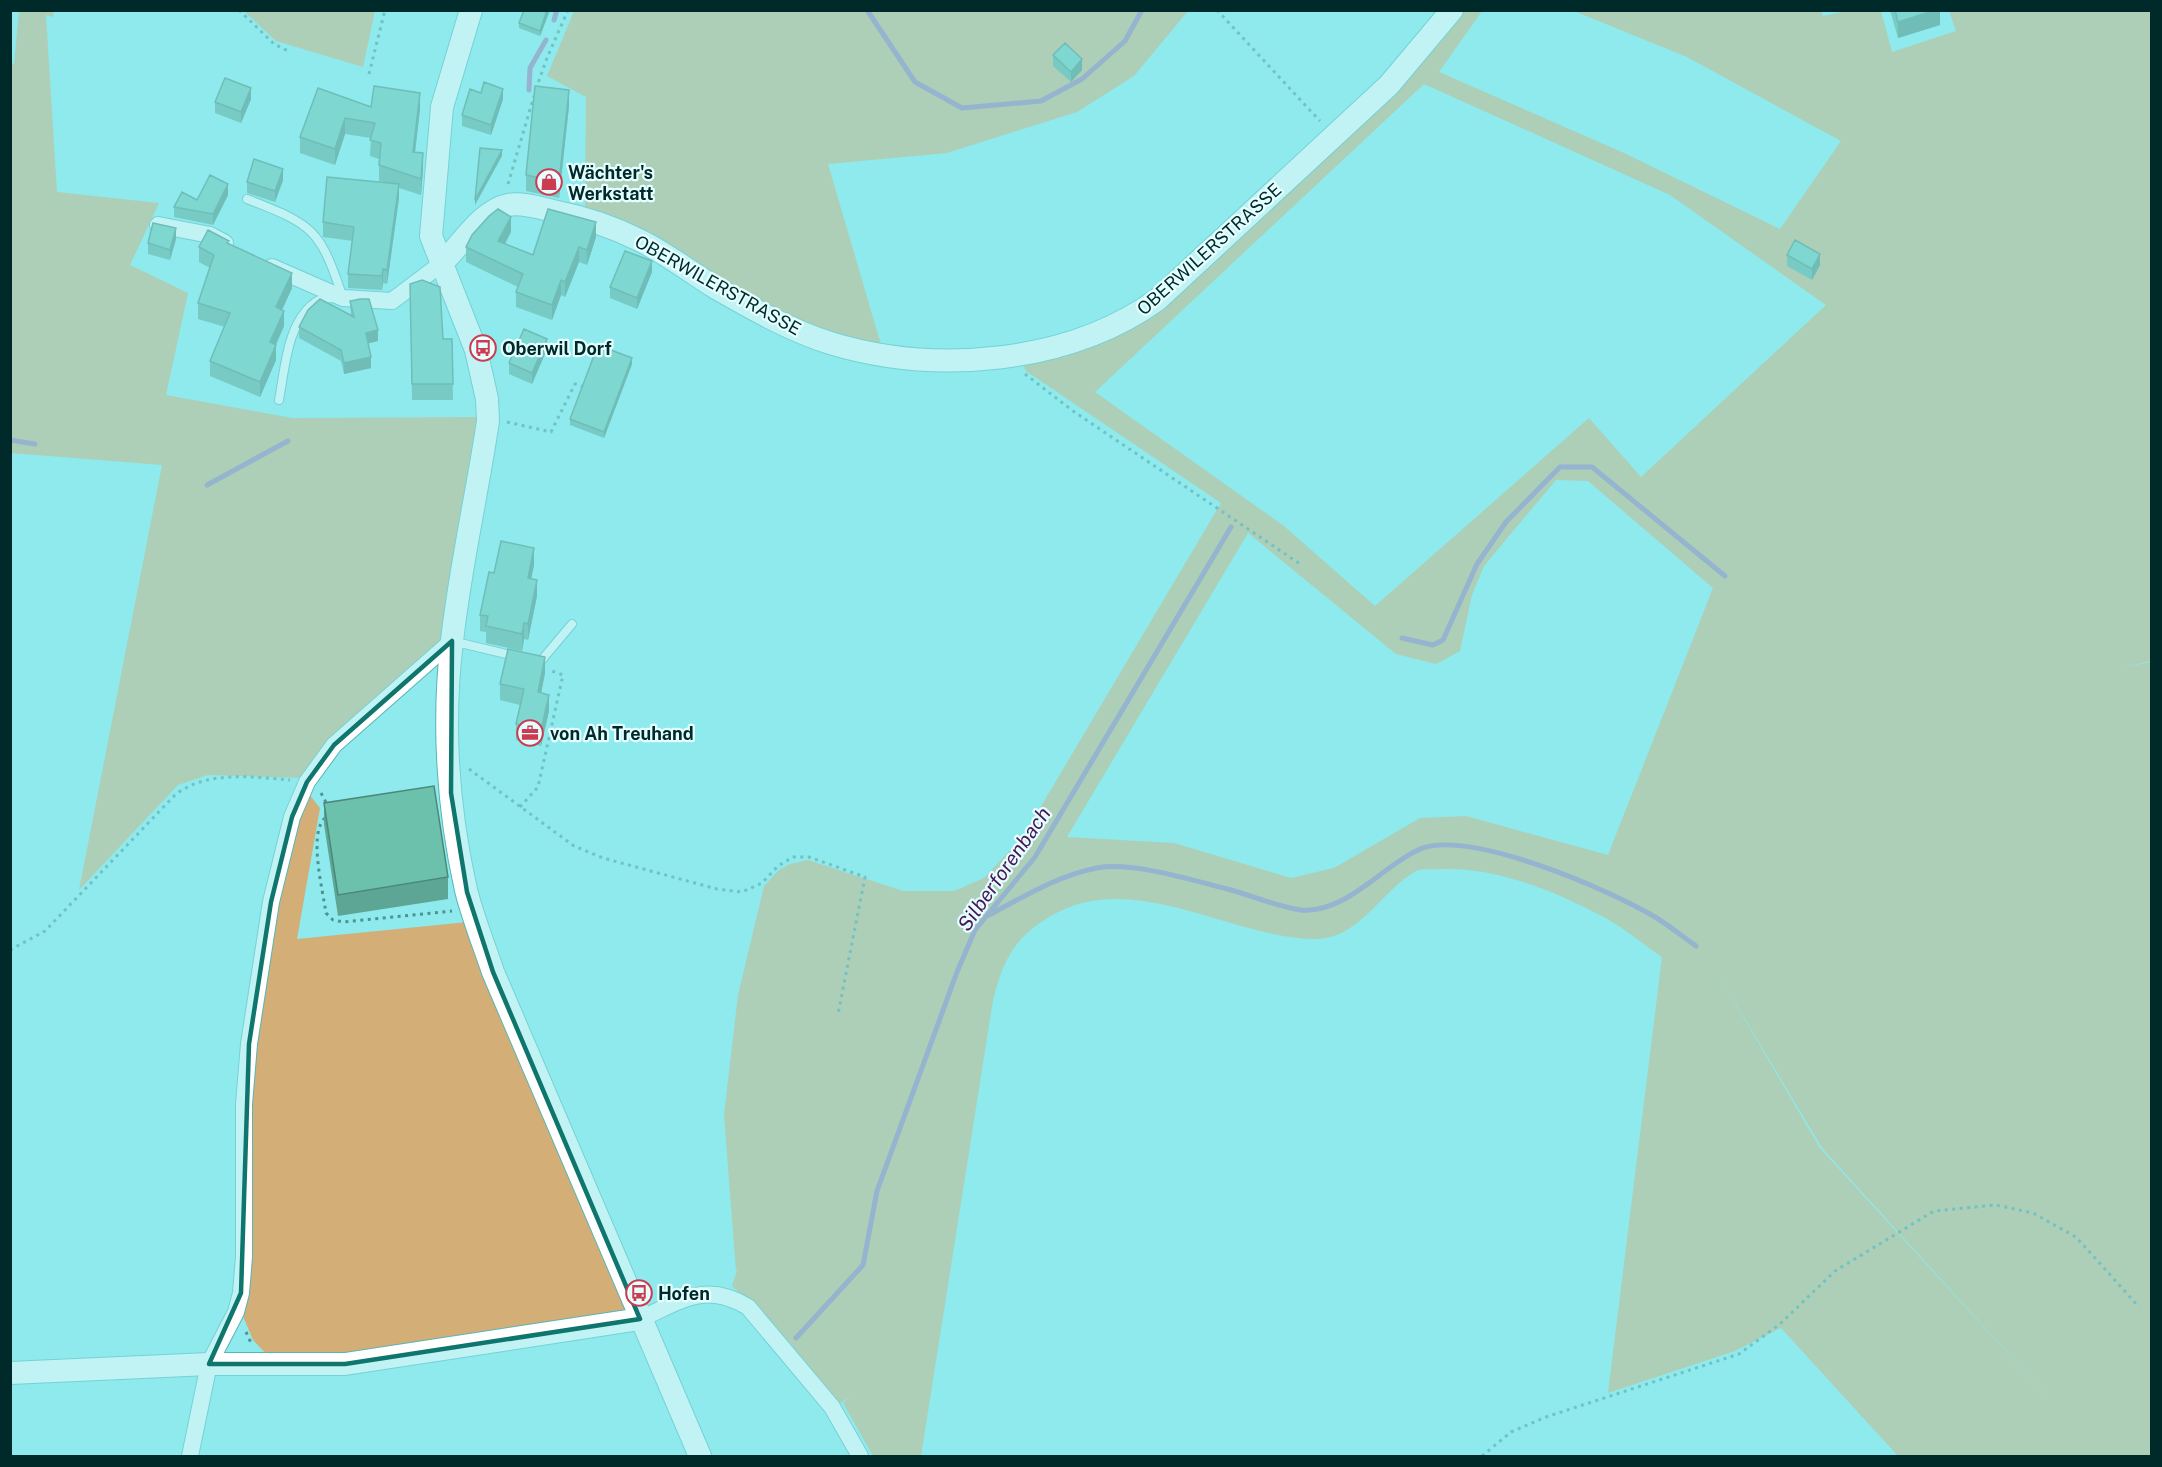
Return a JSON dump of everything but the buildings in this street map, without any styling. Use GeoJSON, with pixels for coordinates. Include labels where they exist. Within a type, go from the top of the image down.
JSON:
{"type":"FeatureCollection","features":[{"type":"Feature","properties":{"kind":"street"},"geometry":{"type":"LineString","coordinates":[[471,10],[442,107],[431,236],[476,350],[483,374],[488,409],[477,497],[452,641],[448,753],[458,850],[472,908],[493,972],[700,1456]]}},
{"type":"Feature","properties":{"kind":"street","name":"OBERWILERSTRASSE"},"geometry":{"type":"LineString","coordinates":[[504,207],[515,205],[543,208],[590,220],[640,240],[743,302],[827,343],[887,356],[960,360],[1012,355],[1085,337],[1133,317],[1192,269],[1389,85],[1452,10]]}},
{"type":"Feature","properties":{"kind":"street"},"geometry":{"type":"LineString","coordinates":[[260,261],[343,298],[392,301],[441,264],[482,220],[504,207]]}},
{"type":"Feature","properties":{"kind":"street"},"geometry":{"type":"LineString","coordinates":[[158,225],[210,235],[240,251]]}},
{"type":"Feature","properties":{"kind":"street"},"geometry":{"type":"LineString","coordinates":[[190,1456],[209,1364],[237,1312],[244,1257],[244,1104],[258,979],[281,859],[292,817],[309,779],[333,745],[452,641]]}},
{"type":"Feature","properties":{"kind":"street"},"geometry":{"type":"LineString","coordinates":[[10,1373],[209,1364],[345,1364],[640,1319],[695,1294],[714,1293],[732,1297],[748,1307],[832,1407],[860,1456]]}},
{"type":"Feature","properties":{"kind":"lane"},"geometry":{"type":"LineString","coordinates":[[247,200],[304,224],[319,240],[331,264],[343,298],[320,300],[303,316],[289,346],[279,400]]}},
{"type":"Feature","properties":{"kind":"lane"},"geometry":{"type":"LineString","coordinates":[[531,660],[540,662],[572,624]]}},
{"type":"Feature","properties":{"kind":"lane"},"geometry":{"type":"LineString","coordinates":[[452,641],[521,657]]}},
{"type":"Feature","properties":{"kind":"path"},"geometry":{"type":"LineString","coordinates":[[239,10],[274,44],[288,51]]}},
{"type":"Feature","properties":{"kind":"path"},"geometry":{"type":"LineString","coordinates":[[369,74],[385,10]]}},
{"type":"Feature","properties":{"kind":"path"},"geometry":{"type":"LineString","coordinates":[[504,207],[546,58],[568,10]]}},
{"type":"Feature","properties":{"kind":"path"},"geometry":{"type":"LineString","coordinates":[[1217,10],[1334,135]]}},
{"type":"Feature","properties":{"kind":"path"},"geometry":{"type":"LineString","coordinates":[[1012,355],[1020,370],[1073,411],[1300,564]]}},
{"type":"Feature","properties":{"kind":"path"},"geometry":{"type":"LineString","coordinates":[[518,424],[551,432],[575,384],[584,387]]}},
{"type":"Feature","properties":{"kind":"path"},"geometry":{"type":"LineString","coordinates":[[520,807],[538,787],[563,675],[549,670],[540,662]]}},
{"type":"Feature","properties":{"kind":"path"},"geometry":{"type":"LineString","coordinates":[[448,753],[574,846],[593,854],[717,890],[742,892],[762,884],[778,866],[793,857],[809,857],[864,877],[838,1014]]}},
{"type":"Feature","properties":{"kind":"path"},"geometry":{"type":"LineString","coordinates":[[10,950],[45,931],[175,795],[189,784],[224,778],[309,779],[331,812],[321,821],[316,844],[326,912],[333,920],[344,922],[472,908]]}},
{"type":"Feature","properties":{"kind":"path"},"geometry":{"type":"LineString","coordinates":[[1482,1456],[1511,1432],[1546,1417],[1739,1354],[1780,1324],[1835,1271],[1934,1211],[1996,1206],[2033,1213],[2076,1237],[2139,1307]]}},
{"type":"Feature","properties":{"kind":"path"},"geometry":{"type":"LineString","coordinates":[[237,1312],[253,1347],[265,1364]]}},
{"type":"Feature","properties":{"kind":"highlighted area"},"geometry":{"type":"Polygon","coordinates":[[[452,641],[451,793],[467,892],[493,972],[640,1319],[345,1364],[209,1364],[241,1293],[249,1044],[271,902],[292,817],[307,782],[334,745],[452,641]]]}},
{"type":"Feature","properties":{"kind":"shaded area"},"geometry":{"type":"Polygon","coordinates":[[[1821,10],[1823,16],[1847,11],[1881,11],[1892,52],[1956,31],[1949,11],[2151,11],[2151,661],[2119,668],[2151,662],[2151,1456],[1898,1456],[1781,1328],[1735,1351],[1608,1393],[1662,957],[1610,920],[1565,898],[1504,876],[1463,869],[1443,869],[1416,871],[1404,879],[1358,922],[1332,937],[1317,939],[1284,936],[1182,909],[1148,902],[1114,899],[1081,903],[1049,917],[1026,934],[1006,962],[993,1000],[921,1456],[873,1456],[843,1403],[850,1396],[837,1406],[789,1351],[793,1346],[732,1286],[738,1267],[736,1271],[724,1115],[738,995],[764,886],[779,870],[790,864],[808,860],[903,891],[954,891],[984,878],[1024,835],[1221,503],[1026,371],[1021,359],[1094,344],[1460,11],[1482,11],[1439,72],[1624,153],[1780,229],[1841,141],[1687,57],[1574,11],[1821,10]],[[1424,84],[1095,392],[1284,526],[1375,606],[1589,418],[1641,477],[1826,305],[1670,195],[1424,84]],[[1556,480],[1484,566],[1472,595],[1460,651],[1436,664],[1396,654],[1248,533],[1067,837],[1174,843],[1291,878],[1334,868],[1420,818],[1466,816],[1608,855],[1713,588],[1588,481],[1556,480]],[[1714,967],[1820,1148],[2056,1406],[1822,1148],[1714,967]]]}},
{"type":"Feature","properties":{"kind":"shaded area"},"geometry":{"type":"Polygon","coordinates":[[[19,11],[53,11],[54,17],[46,15],[57,192],[159,203],[130,265],[188,293],[166,395],[292,418],[480,417],[447,636],[303,778],[208,775],[178,785],[79,890],[162,465],[11,453],[10,61],[14,65],[19,11]]]}},
{"type":"Feature","properties":{"kind":"shaded area"},"geometry":{"type":"Polygon","coordinates":[[[244,11],[375,11],[363,67],[276,41],[244,11]]]}},
{"type":"Feature","properties":{"kind":"shaded area"},"geometry":{"type":"Polygon","coordinates":[[[574,11],[1188,11],[1134,76],[1077,112],[947,153],[828,164],[882,348],[830,336],[585,208],[586,97],[547,76],[574,11]]]}},
{"type":"Feature","properties":{"kind":"shaded area"},"geometry":{"type":"Polygon","coordinates":[[[308,793],[320,808],[297,939],[468,922],[631,1314],[346,1356],[270,1358],[253,1340],[242,1314],[249,1103],[276,904],[296,823],[308,793]]]}},
{"type":"Feature","properties":{"kind":"waterway"},"geometry":{"type":"LineString","coordinates":[[554,20],[557,10]]}},
{"type":"Feature","properties":{"kind":"waterway"},"geometry":{"type":"LineString","coordinates":[[867,10],[915,82],[962,108],[1041,101],[1082,79],[1125,41],[1142,10]]}},
{"type":"Feature","properties":{"kind":"waterway"},"geometry":{"type":"LineString","coordinates":[[529,90],[530,68],[546,40]]}},
{"type":"Feature","properties":{"kind":"waterway"},"geometry":{"type":"LineString","coordinates":[[10,440],[35,444]]}},
{"type":"Feature","properties":{"kind":"waterway"},"geometry":{"type":"LineString","coordinates":[[207,485],[288,441]]}},
{"type":"Feature","properties":{"kind":"waterway"},"geometry":{"type":"LineString","coordinates":[[1402,638],[1433,645],[1443,640],[1477,564],[1506,522],[1560,467],[1592,467],[1725,576]]}},
{"type":"Feature","properties":{"kind":"waterway","name":"Silberforenbach"},"geometry":{"type":"LineString","coordinates":[[796,1338],[863,1265],[877,1191],[957,972],[975,930],[1035,857],[1231,527]]}},
{"type":"Feature","properties":{"kind":"waterway"},"geometry":{"type":"LineString","coordinates":[[989,915],[1055,881],[1083,871],[1111,867],[1128,867],[1182,877],[1292,909],[1318,909],[1349,897],[1406,856],[1420,849],[1443,845],[1471,847],[1504,855],[1574,878],[1655,917],[1696,946]]}},
{"type":"Feature","properties":{"kind":"place","name":"Wächter's Werkstatt"},"geometry":{"type":"Point","coordinates":[549,182]}},
{"type":"Feature","properties":{"kind":"place","name":"Oberwil Dorf"},"geometry":{"type":"Point","coordinates":[483,348]}},
{"type":"Feature","properties":{"kind":"place","name":"von Ah Treuhand"},"geometry":{"type":"Point","coordinates":[530,733]}},
{"type":"Feature","properties":{"kind":"place","name":"Hofen"},"geometry":{"type":"Point","coordinates":[639,1293]}}]}
